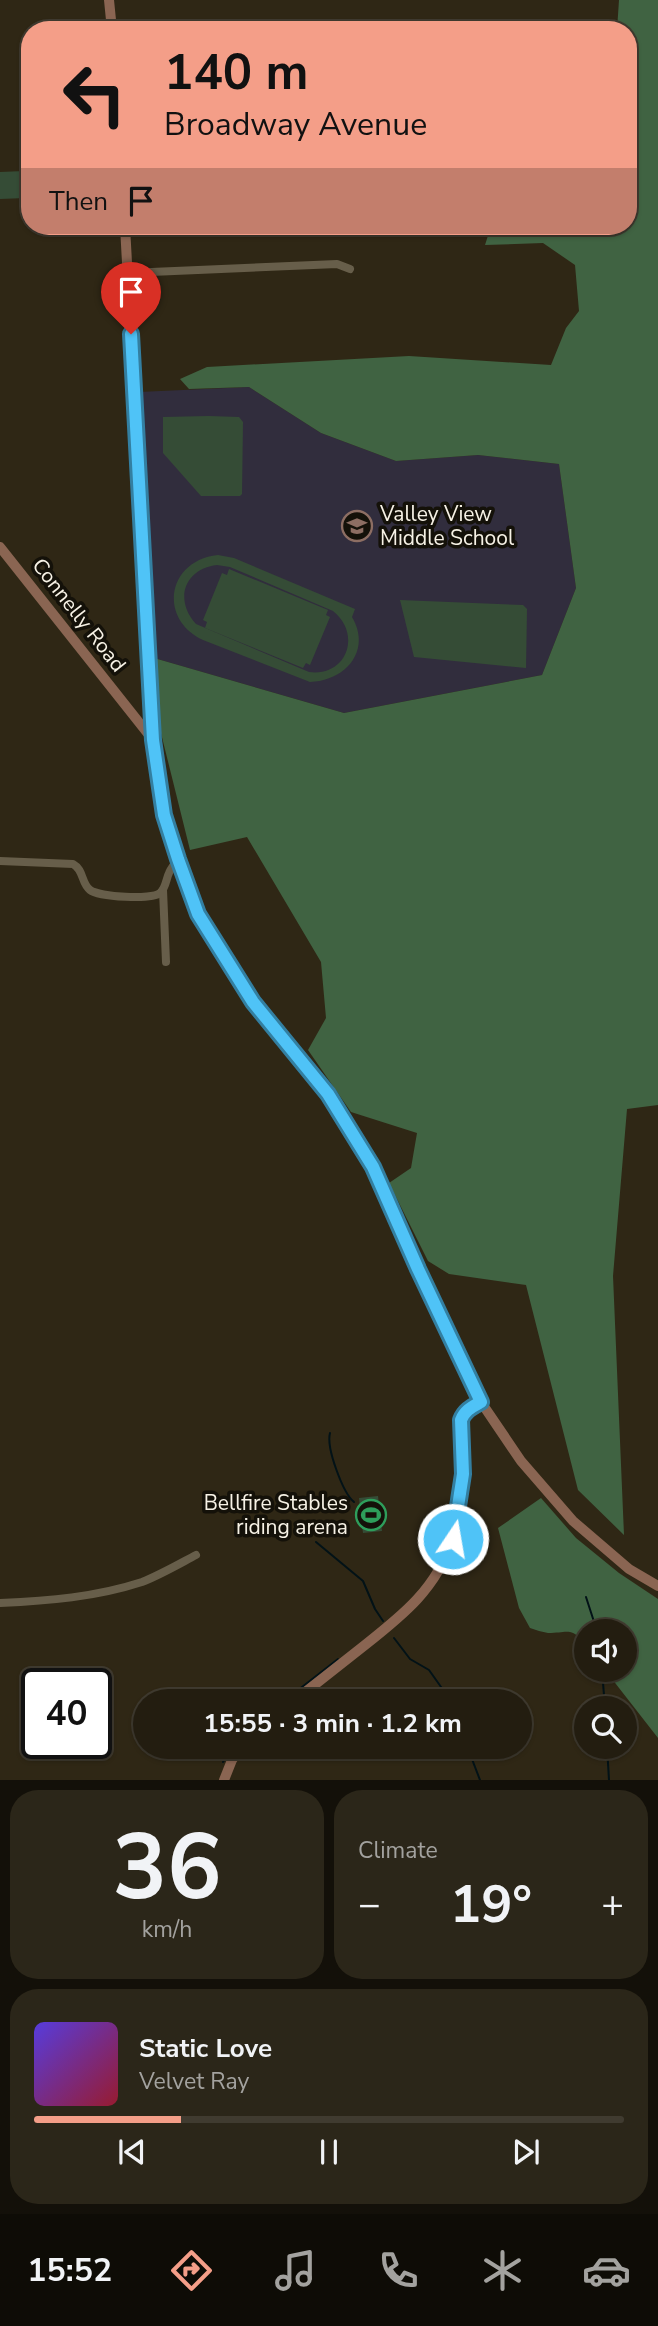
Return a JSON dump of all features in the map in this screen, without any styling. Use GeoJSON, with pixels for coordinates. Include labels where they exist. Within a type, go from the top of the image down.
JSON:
{"type":"FeatureCollection","features":[{"type":"Feature","properties":{"kind":"street"},"geometry":{"type":"LineString","coordinates":[[109,0],[110,21]]}},
{"type":"Feature","properties":{"kind":"street"},"geometry":{"type":"LineString","coordinates":[[126,235],[153,740],[164,815],[198,914],[253,1002],[328,1094],[373,1167],[481,1402],[521,1461],[573,1521],[629,1569],[658,1586]]}},
{"type":"Feature","properties":{"kind":"street"},"geometry":{"type":"LineString","coordinates":[[128,273],[337,264],[350,269]]}},
{"type":"Feature","properties":{"kind":"street","name":"Connelly Road"},"geometry":{"type":"LineString","coordinates":[[0,547],[153,740]]}},
{"type":"Feature","properties":{"kind":"street"},"geometry":{"type":"LineString","coordinates":[[166,962],[163,890],[178,859]]}},
{"type":"Feature","properties":{"kind":"street"},"geometry":{"type":"LineString","coordinates":[[0,861],[73,864],[79,867],[88,889],[101,895],[154,896],[163,890]]}},
{"type":"Feature","properties":{"kind":"street"},"geometry":{"type":"LineString","coordinates":[[310,1689],[402,1616],[433,1582],[444,1562],[458,1515],[464,1463],[461,1420],[463,1414],[481,1402]]}},
{"type":"Feature","properties":{"kind":"street"},"geometry":{"type":"LineString","coordinates":[[0,1603],[44,1601],[99,1593],[144,1581],[197,1555]]}},
{"type":"Feature","properties":{"kind":"street"},"geometry":{"type":"LineString","coordinates":[[224,1780],[233,1759]]}},
{"type":"Feature","properties":{"kind":"shaded area","name":"Valley View Middle School"},"geometry":{"type":"Polygon","coordinates":[[[249,387],[321,433],[396,461],[478,455],[559,464],[576,588],[542,675],[344,713],[154,658],[139,392],[249,387]]]}},
{"type":"Feature","properties":{"kind":"green space"},"geometry":{"type":"Polygon","coordinates":[[[619,0],[658,0],[658,1105],[627,1109],[613,1276],[624,1535],[578,1490],[526,1285],[449,1274],[428,1261],[389,1183],[411,1168],[417,1133],[351,1112],[308,1050],[326,1018],[321,962],[247,837],[190,850],[151,693],[154,658],[344,713],[542,675],[576,588],[559,464],[478,455],[396,461],[321,433],[249,387],[189,389],[180,379],[207,367],[409,356],[551,365],[566,328],[579,311],[575,265],[543,243],[485,245],[488,235],[637,235],[637,21],[618,21],[619,0]]]}},
{"type":"Feature","properties":{"kind":"green space"},"geometry":{"type":"Polygon","coordinates":[[[21,171],[21,198],[0,199],[0,172],[21,171]]]}},
{"type":"Feature","properties":{"kind":"green space"},"geometry":{"type":"Polygon","coordinates":[[[163,417],[239,417],[243,422],[240,496],[201,496],[163,453],[163,417]]]}},
{"type":"Feature","properties":{"kind":"green space"},"geometry":{"type":"Polygon","coordinates":[[[218,555],[234,558],[355,609],[352,617],[359,641],[352,662],[334,676],[310,682],[203,640],[188,630],[174,605],[174,591],[179,578],[188,567],[201,559],[218,555]],[[217,565],[206,568],[190,579],[184,596],[185,605],[196,624],[309,672],[322,672],[341,661],[348,642],[347,631],[342,620],[333,611],[230,567],[217,565]]]}},
{"type":"Feature","properties":{"kind":"green space"},"geometry":{"type":"Polygon","coordinates":[[[229,569],[328,610],[326,615],[330,617],[310,665],[306,663],[303,668],[205,628],[207,622],[203,620],[222,573],[227,575],[229,569]]]}},
{"type":"Feature","properties":{"kind":"green space"},"geometry":{"type":"Polygon","coordinates":[[[400,600],[523,605],[527,609],[526,668],[414,657],[400,600]]]}},
{"type":"Feature","properties":{"kind":"green space","name":"Bellfire Stables riding arena"},"geometry":{"type":"Polygon","coordinates":[[[378,1496],[382,1531],[363,1533],[359,1498],[378,1496]]]}},
{"type":"Feature","properties":{"kind":"green space"},"geometry":{"type":"Polygon","coordinates":[[[541,1498],[576,1538],[619,1573],[658,1599],[658,1738],[637,1711],[637,1696],[625,1696],[614,1682],[637,1682],[637,1619],[574,1619],[574,1634],[548,1633],[530,1628],[519,1608],[498,1528],[541,1498]]]}},
{"type":"Feature","properties":{"kind":"waterway"},"geometry":{"type":"LineString","coordinates":[[330,1433],[329,1440],[336,1470],[354,1502]]}},
{"type":"Feature","properties":{"kind":"waterway"},"geometry":{"type":"LineString","coordinates":[[316,1542],[363,1581],[383,1621]]}},
{"type":"Feature","properties":{"kind":"waterway"},"geometry":{"type":"LineString","coordinates":[[586,1597],[593,1619]]}},
{"type":"Feature","properties":{"kind":"waterway"},"geometry":{"type":"LineString","coordinates":[[394,1638],[410,1659],[429,1670],[442,1689]]}},
{"type":"Feature","properties":{"kind":"waterway"},"geometry":{"type":"LineString","coordinates":[[299,1689],[338,1659]]}},
{"type":"Feature","properties":{"kind":"waterway"},"geometry":{"type":"LineString","coordinates":[[603,1682],[604,1696]]}},
{"type":"Feature","properties":{"kind":"waterway"},"geometry":{"type":"LineString","coordinates":[[472,1759],[480,1780]]}},
{"type":"Feature","properties":{"kind":"waterway"},"geometry":{"type":"LineString","coordinates":[[608,1759],[609,1780]]}},
{"type":"Feature","properties":{"kind":"place","name":"Valley View Middle School"},"geometry":{"type":"Point","coordinates":[357,526]}},
{"type":"Feature","properties":{"kind":"place","name":"Bellfire Stables riding arena"},"geometry":{"type":"Point","coordinates":[371,1515]}},
{"type":"Feature","properties":{"kind":"route"},"geometry":{"type":"LineString","coordinates":[[131,334],[153,740],[164,815],[198,914],[253,1002],[328,1094],[373,1167],[481,1402],[463,1414],[461,1420],[463,1474],[453,1539]]}}]}
